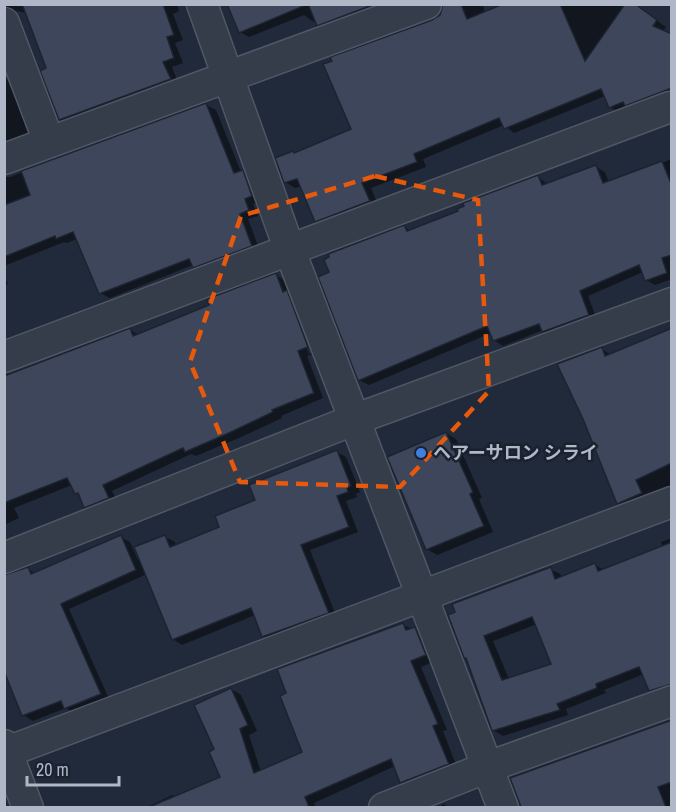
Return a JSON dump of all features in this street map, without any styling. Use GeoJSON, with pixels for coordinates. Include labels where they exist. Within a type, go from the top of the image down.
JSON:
{"type":"FeatureCollection","features":[{"type":"Feature","properties":{"kind":"street"},"geometry":{"type":"LineString","coordinates":[[202,4],[290,251],[503,807]]}},
{"type":"Feature","properties":{"kind":"street"},"geometry":{"type":"LineString","coordinates":[[4,159],[426,4]]}},
{"type":"Feature","properties":{"kind":"street"},"geometry":{"type":"LineString","coordinates":[[4,23],[49,142]]}},
{"type":"Feature","properties":{"kind":"street"},"geometry":{"type":"LineString","coordinates":[[4,357],[670,107]]}},
{"type":"Feature","properties":{"kind":"street"},"geometry":{"type":"LineString","coordinates":[[4,558],[356,419],[672,303]]}},
{"type":"Feature","properties":{"kind":"street"},"geometry":{"type":"LineString","coordinates":[[28,807],[5,750],[422,597],[672,502]]}},
{"type":"Feature","properties":{"kind":"street"},"geometry":{"type":"LineString","coordinates":[[384,807],[672,701]]}},
{"type":"Feature","properties":{"kind":"highlighted area"},"geometry":{"type":"Polygon","coordinates":[[[375,176],[478,200],[489,391],[400,487],[240,482],[190,362],[241,216],[375,176]]]}},
{"type":"Feature","properties":{"kind":"building"},"geometry":{"type":"Polygon","coordinates":[[[22,4],[163,4],[174,35],[167,37],[174,58],[163,62],[171,79],[59,120],[40,71],[46,68],[22,4]]]}},
{"type":"Feature","properties":{"kind":"building"},"geometry":{"type":"Polygon","coordinates":[[[227,4],[306,4],[306,5],[239,33],[227,4]]]}},
{"type":"Feature","properties":{"kind":"building"},"geometry":{"type":"Polygon","coordinates":[[[308,4],[375,4],[317,26],[308,4]]]}},
{"type":"Feature","properties":{"kind":"building"},"geometry":{"type":"Polygon","coordinates":[[[443,4],[461,4],[467,19],[503,4],[560,4],[585,61],[625,4],[635,4],[657,20],[653,26],[672,34],[672,88],[625,106],[623,102],[609,108],[601,89],[504,129],[499,118],[414,154],[417,162],[362,183],[370,201],[315,222],[297,179],[284,183],[275,158],[293,151],[294,153],[351,129],[323,64],[332,61],[330,57],[432,20],[440,15],[443,4]]]}},
{"type":"Feature","properties":{"kind":"building"},"geometry":{"type":"Polygon","coordinates":[[[206,103],[234,173],[243,170],[252,196],[245,199],[249,210],[240,214],[252,246],[193,268],[189,259],[99,294],[73,232],[56,239],[55,236],[4,257],[4,205],[30,195],[21,171],[206,103]]]}},
{"type":"Feature","properties":{"kind":"building"},"geometry":{"type":"Polygon","coordinates":[[[662,161],[672,186],[672,255],[662,258],[667,273],[645,281],[639,265],[580,291],[589,315],[542,332],[539,324],[493,341],[487,326],[358,381],[318,277],[329,272],[324,260],[329,257],[328,254],[404,225],[407,231],[458,211],[457,209],[464,206],[463,203],[538,175],[542,185],[596,165],[603,183],[662,161]]]}},
{"type":"Feature","properties":{"kind":"building"},"geometry":{"type":"Polygon","coordinates":[[[276,273],[283,292],[287,290],[308,347],[298,351],[314,393],[272,410],[273,412],[229,433],[185,452],[183,448],[103,485],[109,498],[84,508],[78,493],[75,494],[67,478],[4,503],[4,376],[130,328],[133,336],[209,305],[207,299],[276,273]]]}},
{"type":"Feature","properties":{"kind":"building"},"geometry":{"type":"Polygon","coordinates":[[[672,328],[672,463],[636,480],[642,493],[617,504],[583,419],[557,364],[602,347],[605,356],[672,328]]]}},
{"type":"Feature","properties":{"kind":"building"},"geometry":{"type":"Polygon","coordinates":[[[446,432],[473,492],[470,494],[484,526],[426,550],[387,457],[446,432]]]}},
{"type":"Feature","properties":{"kind":"building"},"geometry":{"type":"Polygon","coordinates":[[[337,450],[351,486],[347,488],[348,492],[337,496],[349,527],[301,545],[329,613],[262,637],[251,608],[172,640],[134,547],[165,535],[170,547],[219,527],[215,516],[255,500],[249,485],[337,450]]]}},
{"type":"Feature","properties":{"kind":"building"},"geometry":{"type":"Polygon","coordinates":[[[121,535],[136,570],[61,604],[101,694],[64,709],[61,701],[22,716],[4,671],[4,575],[28,567],[31,574],[121,535]]]}},
{"type":"Feature","properties":{"kind":"building"},"geometry":{"type":"Polygon","coordinates":[[[672,542],[672,684],[649,691],[639,667],[596,684],[597,688],[557,704],[560,710],[492,731],[448,615],[455,612],[452,604],[551,567],[555,579],[595,563],[598,571],[672,542]],[[532,617],[484,636],[502,680],[551,664],[532,617]]]}},
{"type":"Feature","properties":{"kind":"building"},"geometry":{"type":"Polygon","coordinates":[[[403,623],[406,630],[415,627],[426,655],[411,661],[438,724],[433,726],[449,764],[400,783],[391,759],[305,797],[309,807],[149,807],[220,777],[209,752],[214,749],[194,705],[231,688],[248,725],[240,729],[254,773],[302,752],[280,696],[286,693],[277,669],[403,623]]]}},
{"type":"Feature","properties":{"kind":"building"},"geometry":{"type":"Polygon","coordinates":[[[672,720],[672,782],[658,787],[666,807],[521,807],[510,778],[672,720]]]}},
{"type":"Feature","properties":{"kind":"place","name":"ヘアーサロン シライ"},"geometry":{"type":"Point","coordinates":[421,453]}}]}
